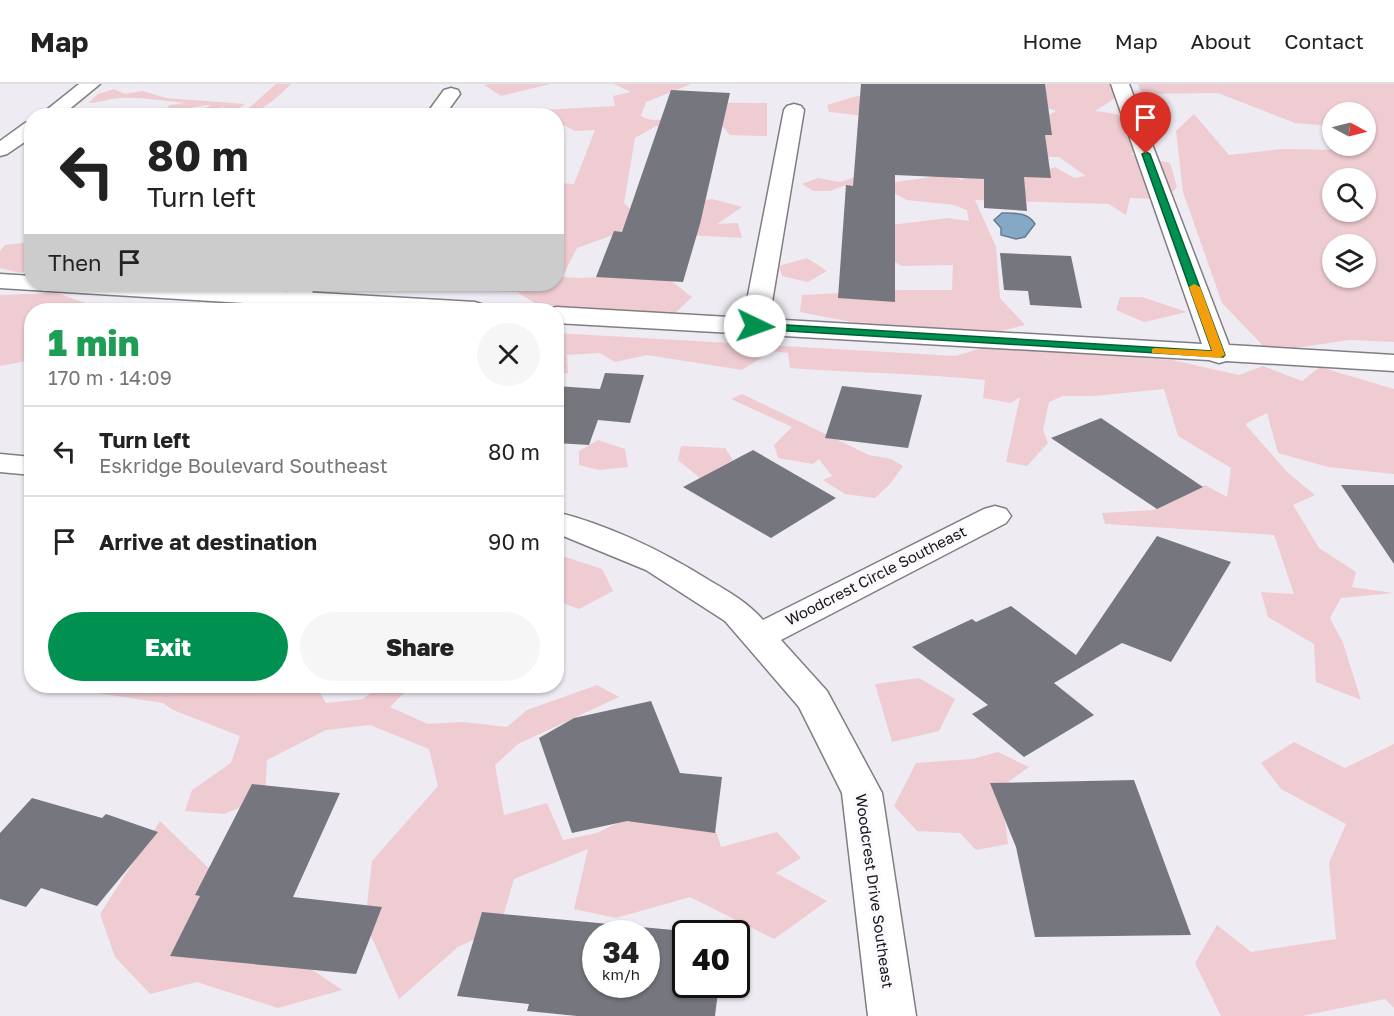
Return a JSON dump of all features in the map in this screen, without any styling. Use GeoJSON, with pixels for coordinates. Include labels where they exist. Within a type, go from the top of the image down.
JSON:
{"type":"FeatureCollection","features":[{"type":"Feature","properties":{"kind":"street"},"geometry":{"type":"LineString","coordinates":[[59,108],[91,84]]}},
{"type":"Feature","properties":{"kind":"street"},"geometry":{"type":"LineString","coordinates":[[1120,84],[1219,355]]}},
{"type":"Feature","properties":{"kind":"street"},"geometry":{"type":"LineString","coordinates":[[440,108],[451,94]]}},
{"type":"Feature","properties":{"kind":"street"},"geometry":{"type":"LineString","coordinates":[[755,326],[794,110]]}},
{"type":"Feature","properties":{"kind":"street"},"geometry":{"type":"LineString","coordinates":[[0,150],[24,133]]}},
{"type":"Feature","properties":{"kind":"street"},"geometry":{"type":"LineString","coordinates":[[0,281],[24,282]]}},
{"type":"Feature","properties":{"kind":"street"},"geometry":{"type":"LineString","coordinates":[[301,291],[363,303]]}},
{"type":"Feature","properties":{"kind":"street"},"geometry":{"type":"LineString","coordinates":[[564,315],[1219,355],[1394,363]]}},
{"type":"Feature","properties":{"kind":"street"},"geometry":{"type":"LineString","coordinates":[[0,463],[24,465]]}},
{"type":"Feature","properties":{"kind":"street","name":"Woodcrest Circle Southeast"},"geometry":{"type":"LineString","coordinates":[[758,637],[995,516]]}},
{"type":"Feature","properties":{"kind":"street","name":"Woodcrest Drive Southeast"},"geometry":{"type":"LineString","coordinates":[[564,525],[617,544],[657,563],[737,613],[814,700],[862,793],[892,1016]]}},
{"type":"Feature","properties":{"kind":"shaded area"},"geometry":{"type":"Polygon","coordinates":[[[276,84],[291,84],[262,108],[249,108],[276,84]]]}},
{"type":"Feature","properties":{"kind":"shaded area"},"geometry":{"type":"Polygon","coordinates":[[[550,84],[501,96],[484,85],[550,84]]]}},
{"type":"Feature","properties":{"kind":"shaded area"},"geometry":{"type":"Polygon","coordinates":[[[614,84],[691,84],[646,102],[641,116],[656,120],[700,105],[767,103],[767,136],[730,135],[722,126],[656,126],[635,138],[624,203],[638,217],[687,203],[712,199],[742,207],[717,224],[738,223],[742,238],[613,235],[577,248],[564,273],[564,183],[574,184],[595,130],[575,131],[564,125],[564,109],[615,106],[613,96],[631,92],[614,84]]]}},
{"type":"Feature","properties":{"kind":"shaded area"},"geometry":{"type":"Polygon","coordinates":[[[977,84],[1021,84],[1034,88],[1046,84],[1115,84],[1128,90],[1095,111],[1123,116],[1136,122],[1150,134],[1158,142],[1130,154],[1170,163],[1177,187],[1166,199],[1130,198],[1126,215],[1109,204],[975,200],[996,247],[1000,298],[1025,325],[977,337],[883,328],[800,312],[802,295],[952,290],[953,265],[902,266],[869,248],[882,226],[948,218],[969,221],[967,210],[954,205],[907,200],[884,188],[843,186],[830,191],[813,191],[802,184],[818,178],[840,182],[858,176],[889,183],[946,175],[963,180],[962,164],[1041,172],[1055,167],[1074,178],[1086,176],[1059,157],[1037,157],[1042,119],[1056,111],[1037,104],[874,117],[829,112],[827,105],[857,96],[881,99],[977,84]]]}},
{"type":"Feature","properties":{"kind":"shaded area"},"geometry":{"type":"Polygon","coordinates":[[[1138,84],[1394,84],[1394,342],[1349,340],[1269,352],[1222,303],[1183,192],[1176,131],[1194,114],[1229,155],[1282,149],[1322,150],[1322,156],[1376,156],[1376,102],[1322,102],[1322,125],[1295,123],[1218,93],[1142,94],[1138,84]]]}},
{"type":"Feature","properties":{"kind":"shaded area"},"geometry":{"type":"Polygon","coordinates":[[[114,89],[125,94],[143,91],[166,98],[245,104],[239,108],[223,108],[224,106],[206,108],[211,105],[168,108],[169,105],[185,103],[129,98],[88,103],[98,94],[114,89]]]}},
{"type":"Feature","properties":{"kind":"shaded area"},"geometry":{"type":"Polygon","coordinates":[[[24,243],[24,272],[0,268],[0,251],[5,245],[24,243]]]}},
{"type":"Feature","properties":{"kind":"shaded area"},"geometry":{"type":"Polygon","coordinates":[[[807,258],[827,271],[808,282],[782,276],[779,266],[807,258]]]}},
{"type":"Feature","properties":{"kind":"shaded area"},"geometry":{"type":"Polygon","coordinates":[[[661,273],[692,297],[672,316],[564,310],[564,303],[534,303],[517,292],[478,291],[564,291],[564,277],[661,273]]]}},
{"type":"Feature","properties":{"kind":"shaded area"},"geometry":{"type":"Polygon","coordinates":[[[56,293],[86,303],[24,303],[24,361],[0,366],[0,295],[56,293]]]}},
{"type":"Feature","properties":{"kind":"shaded area"},"geometry":{"type":"Polygon","coordinates":[[[1120,297],[1142,297],[1187,312],[1144,322],[1116,310],[1120,297]]]}},
{"type":"Feature","properties":{"kind":"shaded area"},"geometry":{"type":"Polygon","coordinates":[[[564,333],[955,356],[986,347],[1172,360],[1239,375],[1263,366],[1302,381],[1320,367],[1394,389],[1394,474],[1328,467],[1278,453],[1267,413],[1245,424],[1287,472],[1315,495],[1293,505],[1319,548],[1356,572],[1352,587],[1393,593],[1341,598],[1330,618],[1343,643],[1361,700],[1316,682],[1314,644],[1268,617],[1261,592],[1294,594],[1274,535],[1105,524],[1102,513],[1153,510],[1205,485],[1227,497],[1231,468],[1178,436],[1164,389],[1094,396],[1063,396],[1049,402],[1043,430],[1048,443],[1027,466],[1006,462],[1020,397],[1011,403],[983,398],[985,380],[790,368],[788,353],[772,351],[742,370],[647,355],[615,362],[600,353],[567,355],[568,373],[564,373],[564,333]]]}},
{"type":"Feature","properties":{"kind":"shaded area"},"geometry":{"type":"Polygon","coordinates":[[[742,394],[869,455],[891,459],[903,466],[890,484],[875,498],[845,494],[823,480],[832,476],[819,459],[813,464],[778,458],[774,445],[792,427],[731,399],[742,394]]]}},
{"type":"Feature","properties":{"kind":"shaded area"},"geometry":{"type":"Polygon","coordinates":[[[598,440],[625,449],[628,467],[599,470],[579,465],[579,451],[598,440]]]}},
{"type":"Feature","properties":{"kind":"shaded area"},"geometry":{"type":"Polygon","coordinates":[[[681,446],[725,448],[733,460],[700,478],[678,460],[681,446]]]}},
{"type":"Feature","properties":{"kind":"shaded area"},"geometry":{"type":"Polygon","coordinates":[[[564,557],[602,569],[613,591],[579,609],[564,604],[564,557]]]}},
{"type":"Feature","properties":{"kind":"shaded area"},"geometry":{"type":"Polygon","coordinates":[[[919,678],[955,699],[939,731],[892,742],[875,684],[919,678]]]}},
{"type":"Feature","properties":{"kind":"shaded area"},"geometry":{"type":"Polygon","coordinates":[[[597,685],[619,697],[518,744],[495,765],[504,815],[547,803],[563,840],[597,833],[648,808],[708,806],[721,847],[777,832],[801,858],[776,873],[827,901],[774,939],[750,927],[750,920],[736,920],[690,897],[616,918],[574,909],[588,849],[514,879],[500,927],[458,947],[399,999],[365,922],[372,861],[438,786],[429,749],[370,725],[326,730],[267,760],[265,797],[224,814],[185,811],[192,790],[231,763],[240,736],[173,710],[163,703],[97,693],[320,693],[326,703],[363,699],[371,693],[404,693],[390,707],[428,724],[463,722],[507,727],[527,710],[597,685]]]}},
{"type":"Feature","properties":{"kind":"shaded area"},"geometry":{"type":"Polygon","coordinates":[[[1294,742],[1345,768],[1394,744],[1394,1008],[1385,999],[1302,1016],[1221,1016],[1195,963],[1217,925],[1251,952],[1336,939],[1329,863],[1346,824],[1281,789],[1261,763],[1294,742]]]}},
{"type":"Feature","properties":{"kind":"shaded area"},"geometry":{"type":"Polygon","coordinates":[[[998,752],[1029,767],[1001,787],[1008,844],[976,850],[960,833],[917,831],[894,806],[916,763],[972,759],[998,752]]]}},
{"type":"Feature","properties":{"kind":"shaded area"},"geometry":{"type":"Polygon","coordinates":[[[160,821],[221,880],[295,958],[342,990],[278,1008],[197,982],[150,994],[115,957],[100,914],[160,821]]]}},
{"type":"Feature","properties":{"kind":"water"},"geometry":{"type":"Polygon","coordinates":[[[1002,213],[1025,215],[1035,224],[1025,237],[1016,239],[1001,235],[1001,228],[994,220],[1002,213]]]}},
{"type":"Feature","properties":{"kind":"building"},"geometry":{"type":"Polygon","coordinates":[[[861,84],[1045,84],[1052,135],[1045,135],[1051,178],[1024,177],[1027,211],[984,208],[984,179],[895,175],[895,302],[838,298],[846,185],[853,186],[861,84]]]}},
{"type":"Feature","properties":{"kind":"building"},"geometry":{"type":"Polygon","coordinates":[[[671,90],[730,93],[700,224],[683,282],[596,277],[614,231],[622,232],[671,90]]]}},
{"type":"Feature","properties":{"kind":"building"},"geometry":{"type":"Polygon","coordinates":[[[1000,253],[1071,256],[1082,308],[1030,305],[1028,291],[1004,290],[1000,253]]]}},
{"type":"Feature","properties":{"kind":"building"},"geometry":{"type":"Polygon","coordinates":[[[605,373],[644,375],[630,423],[598,420],[589,445],[564,443],[564,387],[600,389],[605,373]]]}},
{"type":"Feature","properties":{"kind":"building"},"geometry":{"type":"Polygon","coordinates":[[[842,386],[922,395],[908,448],[825,438],[842,386]]]}},
{"type":"Feature","properties":{"kind":"building"},"geometry":{"type":"Polygon","coordinates":[[[1101,418],[1203,487],[1157,509],[1051,438],[1101,418]]]}},
{"type":"Feature","properties":{"kind":"building"},"geometry":{"type":"Polygon","coordinates":[[[753,450],[836,498],[771,538],[683,487],[753,450]]]}},
{"type":"Feature","properties":{"kind":"building"},"geometry":{"type":"Polygon","coordinates":[[[1341,485],[1394,485],[1394,564],[1341,485]]]}},
{"type":"Feature","properties":{"kind":"building"},"geometry":{"type":"Polygon","coordinates":[[[1157,536],[1231,562],[1171,662],[1122,643],[1054,683],[1094,715],[1024,757],[972,714],[988,705],[912,647],[972,619],[976,622],[1011,606],[1076,655],[1157,536]]]}},
{"type":"Feature","properties":{"kind":"building"},"geometry":{"type":"Polygon","coordinates":[[[651,701],[680,773],[722,777],[715,833],[627,821],[572,833],[539,738],[574,718],[651,701]]]}},
{"type":"Feature","properties":{"kind":"building"},"geometry":{"type":"Polygon","coordinates":[[[1134,780],[1191,935],[1035,937],[1016,847],[990,783],[1134,780]]]}},
{"type":"Feature","properties":{"kind":"building"},"geometry":{"type":"Polygon","coordinates":[[[252,784],[340,793],[293,897],[382,907],[356,974],[170,956],[200,896],[195,895],[252,784]]]}},
{"type":"Feature","properties":{"kind":"building"},"geometry":{"type":"Polygon","coordinates":[[[32,798],[102,818],[106,814],[158,832],[97,906],[41,888],[26,907],[0,899],[0,833],[32,798]]]}},
{"type":"Feature","properties":{"kind":"building"},"geometry":{"type":"Polygon","coordinates":[[[482,912],[582,921],[582,998],[660,998],[660,929],[672,930],[672,998],[717,998],[715,1016],[577,1016],[527,1011],[529,1004],[457,996],[482,912]]]}},
{"type":"Feature","properties":{"kind":"slow traffic"},"geometry":{"type":"LineString","coordinates":[[1155,351],[1219,355],[1194,287]]}},
{"type":"Feature","properties":{"kind":"route"},"geometry":{"type":"LineString","coordinates":[[755,326],[1219,355],[1146,154]]}}]}
